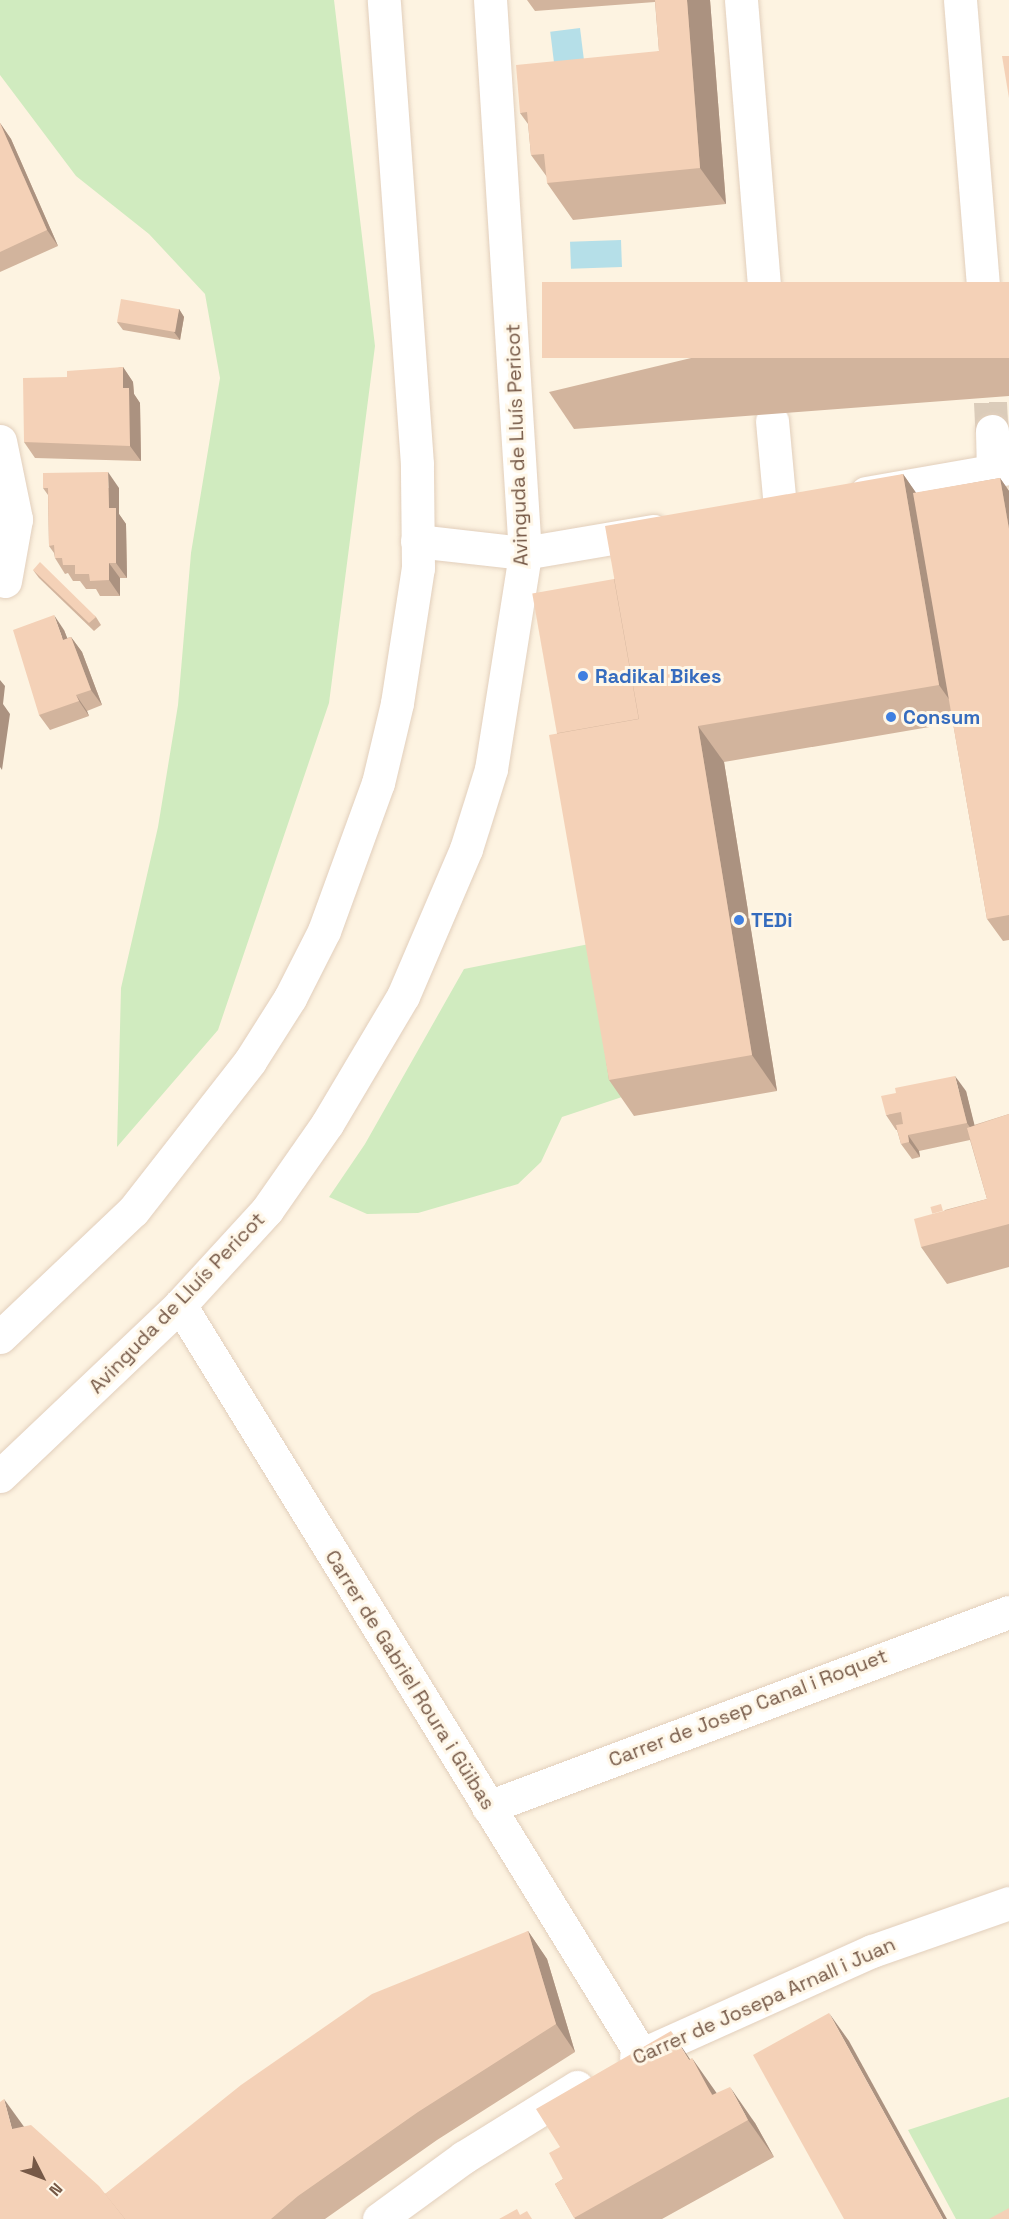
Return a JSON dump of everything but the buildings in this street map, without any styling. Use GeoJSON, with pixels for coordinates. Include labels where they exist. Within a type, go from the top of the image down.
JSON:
{"type":"FeatureCollection","features":[{"type":"Feature","properties":{"kind":"street"},"geometry":{"type":"LineString","coordinates":[[0,1338],[133,1211],[201,1128],[290,998],[324,930],[378,783],[414,610],[417,541],[417,464],[384,0]]}},
{"type":"Feature","properties":{"kind":"street","name":"Avinguda de Lluís Pericot"},"geometry":{"type":"LineString","coordinates":[[0,1476],[180,1305],[267,1210],[327,1124],[413,975],[465,849],[491,769],[512,655],[524,553],[490,0]]}},
{"type":"Feature","properties":{"kind":"street"},"geometry":{"type":"LineString","coordinates":[[741,0],[767,323]]}},
{"type":"Feature","properties":{"kind":"street"},"geometry":{"type":"LineString","coordinates":[[960,0],[985,310]]}},
{"type":"Feature","properties":{"kind":"street"},"geometry":{"type":"LineString","coordinates":[[748,513],[794,506],[772,421]]}},
{"type":"Feature","properties":{"kind":"street"},"geometry":{"type":"LineString","coordinates":[[841,498],[1001,470],[992,431]]}},
{"type":"Feature","properties":{"kind":"street"},"geometry":{"type":"LineString","coordinates":[[0,441],[16,519],[2,579]]}},
{"type":"Feature","properties":{"kind":"street"},"geometry":{"type":"LineString","coordinates":[[417,541],[524,553],[681,525]]}},
{"type":"Feature","properties":{"kind":"street","name":"Carrer de Gabriel Roura i Güibas"},"geometry":{"type":"LineString","coordinates":[[180,1305],[641,2054]]}},
{"type":"Feature","properties":{"kind":"street","name":"Carrer de Josep Canal i Roquet"},"geometry":{"type":"LineString","coordinates":[[488,1807],[1009,1612]]}},
{"type":"Feature","properties":{"kind":"street","name":"Carrer de Josepa Arnall i Juan"},"geometry":{"type":"LineString","coordinates":[[379,2219],[483,2145],[641,2054],[872,1951],[1009,1903]]}},
{"type":"Feature","properties":{"kind":"green space"},"geometry":{"type":"Polygon","coordinates":[[[0,0],[334,0],[375,346],[329,703],[218,1030],[117,1147],[121,988],[158,827],[178,705],[191,553],[220,378],[205,294],[149,234],[76,176],[0,75],[0,0]]]}},
{"type":"Feature","properties":{"kind":"green space"},"geometry":{"type":"Polygon","coordinates":[[[604,941],[631,1094],[562,1117],[541,1162],[518,1184],[418,1213],[367,1214],[329,1197],[365,1144],[464,969],[604,941]]]}},
{"type":"Feature","properties":{"kind":"green space"},"geometry":{"type":"Polygon","coordinates":[[[1009,2097],[1009,2219],[956,2219],[908,2130],[1009,2097]]]}},
{"type":"Feature","properties":{"kind":"water"},"geometry":{"type":"Polygon","coordinates":[[[580,28],[586,75],[556,78],[550,32],[580,28]]]}},
{"type":"Feature","properties":{"kind":"water"},"geometry":{"type":"Polygon","coordinates":[[[621,240],[622,267],[571,269],[570,242],[621,240]]]}},
{"type":"Feature","properties":{"kind":"tunnel"},"geometry":{"type":"LineString","coordinates":[[988,353],[992,431]]}},
{"type":"Feature","properties":{"kind":"place","name":"Radikal Bikes"},"geometry":{"type":"Point","coordinates":[583,676]}},
{"type":"Feature","properties":{"kind":"place","name":"Consum"},"geometry":{"type":"Point","coordinates":[891,717]}},
{"type":"Feature","properties":{"kind":"place","name":"TEDi"},"geometry":{"type":"Point","coordinates":[739,920]}}]}
